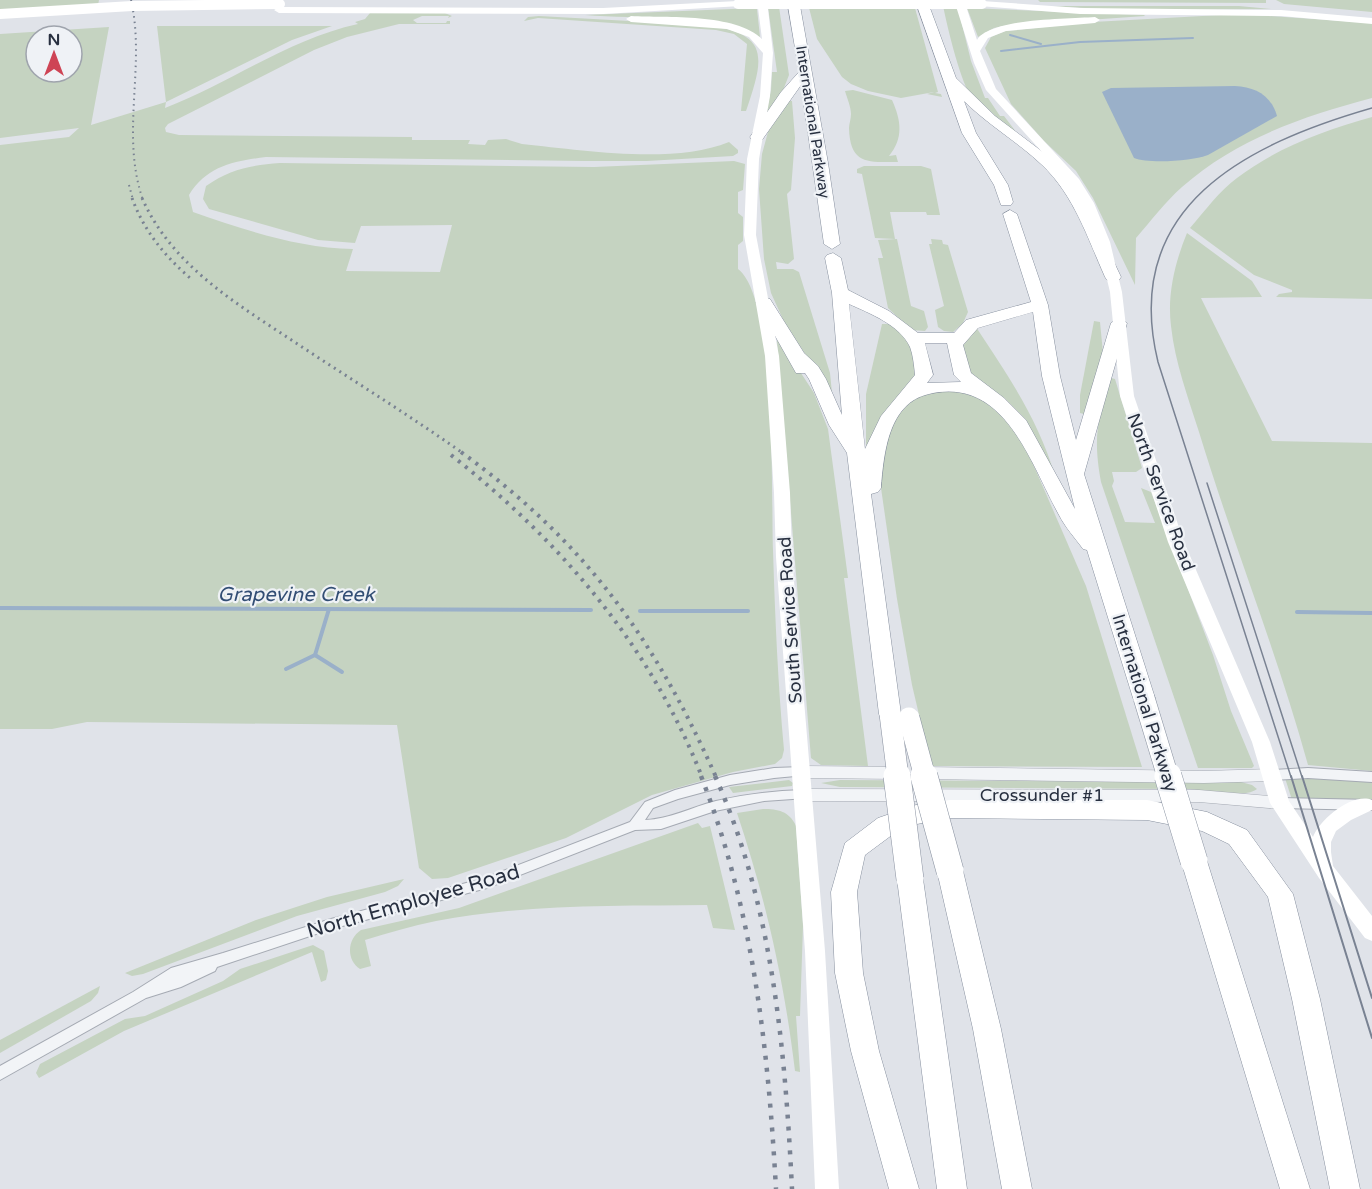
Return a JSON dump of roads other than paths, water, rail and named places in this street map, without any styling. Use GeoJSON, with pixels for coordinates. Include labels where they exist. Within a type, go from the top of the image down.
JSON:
{"type":"FeatureCollection","features":[{"type":"Feature","properties":{"kind":"highway","name":"International Parkway"},"geometry":{"type":"LineString","coordinates":[[793,0],[840,293],[857,456],[887,685],[900,716]]}},
{"type":"Feature","properties":{"kind":"highway","name":"International Parkway"},"geometry":{"type":"LineString","coordinates":[[921,0],[969,132],[1001,185],[1040,305],[1051,376],[1075,476],[1295,1189]]}},
{"type":"Feature","properties":{"kind":"highway"},"geometry":{"type":"LineString","coordinates":[[935,0],[939,25],[938,45]]}},
{"type":"Feature","properties":{"kind":"highway"},"geometry":{"type":"LineString","coordinates":[[757,136],[786,95],[806,72]]}},
{"type":"Feature","properties":{"kind":"highway"},"geometry":{"type":"LineString","coordinates":[[949,79],[990,119],[1047,162],[1069,190],[1084,229],[1098,244],[1113,277]]}},
{"type":"Feature","properties":{"kind":"highway"},"geometry":{"type":"LineString","coordinates":[[840,293],[888,317],[913,338],[918,345],[924,375],[889,419],[876,445],[872,487],[865,508]]}},
{"type":"Feature","properties":{"kind":"highway"},"geometry":{"type":"LineString","coordinates":[[764,302],[797,356],[799,364],[827,399],[839,426],[857,456]]}},
{"type":"Feature","properties":{"kind":"highway"},"geometry":{"type":"LineString","coordinates":[[1040,305],[972,324],[954,345],[963,375],[1007,410],[1023,429],[1070,518],[1098,554]]}},
{"type":"Feature","properties":{"kind":"highway"},"geometry":{"type":"LineString","coordinates":[[1075,476],[1119,322]]}},
{"type":"Feature","properties":{"kind":"highway"},"geometry":{"type":"LineString","coordinates":[[913,338],[958,338]]}},
{"type":"Feature","properties":{"kind":"highway"},"geometry":{"type":"LineString","coordinates":[[908,395],[921,389],[944,386],[969,389],[989,395]]}},
{"type":"Feature","properties":{"kind":"highway"},"geometry":{"type":"LineString","coordinates":[[900,716],[950,871],[972,952],[991,1035],[1017,1189]]}},
{"type":"Feature","properties":{"kind":"highway"},"geometry":{"type":"LineString","coordinates":[[900,716],[910,879],[952,1189]]}},
{"type":"Feature","properties":{"kind":"highway"},"geometry":{"type":"LineString","coordinates":[[904,1189],[865,1051],[849,973],[844,892],[854,850],[887,825],[916,815],[950,809],[1147,810],[1207,822],[1238,837],[1280,894],[1306,999],[1345,1189]]}},
{"type":"Feature","properties":{"kind":"main road"},"geometry":{"type":"LineString","coordinates":[[686,0],[712,4]]}},
{"type":"Feature","properties":{"kind":"main road","name":"South Service Road"},"geometry":{"type":"LineString","coordinates":[[762,0],[768,53],[765,96],[757,136],[750,196],[750,235],[772,356],[782,493],[784,557],[802,772],[827,1189]]}},
{"type":"Feature","properties":{"kind":"main road","name":"North Service Road"},"geometry":{"type":"LineString","coordinates":[[959,0],[984,77],[996,98],[1082,191],[1104,242],[1113,277],[1127,396],[1176,542],[1273,775],[1280,803],[1326,872],[1372,932]]}},
{"type":"Feature","properties":{"kind":"main road"},"geometry":{"type":"LineString","coordinates":[[1014,4],[1036,0]]}},
{"type":"Feature","properties":{"kind":"main road"},"geometry":{"type":"LineString","coordinates":[[0,20],[279,7],[712,4],[1014,4],[1279,9],[1372,14]]}},
{"type":"Feature","properties":{"kind":"main road"},"geometry":{"type":"LineString","coordinates":[[0,14],[132,6],[534,11],[645,10],[738,4]]}},
{"type":"Feature","properties":{"kind":"main road"},"geometry":{"type":"LineString","coordinates":[[982,4],[1080,11],[1198,12]]}},
{"type":"Feature","properties":{"kind":"main road"},"geometry":{"type":"LineString","coordinates":[[975,51],[984,36],[1004,28],[1198,12],[1279,9],[1372,21]]}},
{"type":"Feature","properties":{"kind":"main road"},"geometry":{"type":"LineString","coordinates":[[534,11],[727,26],[751,34],[768,53]]}},
{"type":"Feature","properties":{"kind":"main road"},"geometry":{"type":"LineString","coordinates":[[1326,872],[1321,854],[1324,831],[1339,817],[1369,805]]}},
{"type":"Feature","properties":{"kind":"street","name":"Crossunder #1"},"geometry":{"type":"LineString","coordinates":[[802,772],[1204,777],[1273,775]]}},
{"type":"Feature","properties":{"kind":"street","name":"North Employee Road"},"geometry":{"type":"LineString","coordinates":[[634,825],[649,805],[685,792],[730,780],[802,772]]}},
{"type":"Feature","properties":{"kind":"street"},"geometry":{"type":"LineString","coordinates":[[1273,775],[1308,773],[1372,777]]}},
{"type":"Feature","properties":{"kind":"street","name":"Crossunder #1"},"geometry":{"type":"LineString","coordinates":[[803,795],[1199,796],[1280,803]]}},
{"type":"Feature","properties":{"kind":"street","name":"North Employee Road"},"geometry":{"type":"LineString","coordinates":[[0,1073],[138,996],[203,972],[223,959],[331,924],[487,883],[634,825],[661,824],[714,806],[755,798],[803,795]]}},
{"type":"Feature","properties":{"kind":"street"},"geometry":{"type":"LineString","coordinates":[[1280,803],[1369,805]]}},
{"type":"Feature","properties":{"kind":"water"},"geometry":{"type":"Polygon","coordinates":[[[1235,86],[1249,88],[1261,94],[1271,103],[1277,116],[1208,155],[1171,161],[1134,158],[1102,92],[1111,88],[1235,86]]]}},
{"type":"Feature","properties":{"kind":"waterway"},"geometry":{"type":"LineString","coordinates":[[1010,35],[1041,44]]}},
{"type":"Feature","properties":{"kind":"waterway"},"geometry":{"type":"LineString","coordinates":[[1001,51],[1080,42],[1193,38]]}},
{"type":"Feature","properties":{"kind":"waterway","name":"Grapevine Creek"},"geometry":{"type":"LineString","coordinates":[[0,608],[329,609]]}},
{"type":"Feature","properties":{"kind":"waterway"},"geometry":{"type":"LineString","coordinates":[[315,655],[329,609]]}},
{"type":"Feature","properties":{"kind":"waterway","name":"Grapevine Creek"},"geometry":{"type":"LineString","coordinates":[[329,609],[591,610]]}},
{"type":"Feature","properties":{"kind":"waterway","name":"Grapevine Creek"},"geometry":{"type":"LineString","coordinates":[[640,611],[748,611]]}},
{"type":"Feature","properties":{"kind":"waterway","name":"Grapevine Creek"},"geometry":{"type":"LineString","coordinates":[[1297,612],[1372,613]]}},
{"type":"Feature","properties":{"kind":"waterway"},"geometry":{"type":"LineString","coordinates":[[286,669],[315,655]]}},
{"type":"Feature","properties":{"kind":"waterway"},"geometry":{"type":"LineString","coordinates":[[315,655],[342,672]]}},
{"type":"Feature","properties":{"kind":"tram line"},"geometry":{"type":"LineString","coordinates":[[1291,777],[1158,362],[1151,308],[1158,262],[1176,223],[1204,190],[1239,163],[1280,141],[1372,108]]}},
{"type":"Feature","properties":{"kind":"tram line"},"geometry":{"type":"LineString","coordinates":[[1207,483],[1302,777]]}},
{"type":"Feature","properties":{"kind":"tram line"},"geometry":{"type":"LineString","coordinates":[[1291,776],[1372,1038]]}},
{"type":"Feature","properties":{"kind":"tram line"},"geometry":{"type":"LineString","coordinates":[[1302,776],[1372,998]]}},
{"type":"Feature","properties":{"kind":"railway"},"geometry":{"type":"LineString","coordinates":[[131,0],[136,50],[134,151],[136,175],[143,200]]}},
{"type":"Feature","properties":{"kind":"railway"},"geometry":{"type":"LineString","coordinates":[[129,185],[133,200]]}},
{"type":"Feature","properties":{"kind":"railway"},"geometry":{"type":"LineString","coordinates":[[132,198],[142,221],[156,242],[190,278]]}},
{"type":"Feature","properties":{"kind":"railway"},"geometry":{"type":"LineString","coordinates":[[143,200],[170,244],[188,263],[229,298],[464,454]]}},
{"type":"Feature","properties":{"kind":"railway"},"geometry":{"type":"LineString","coordinates":[[461,452],[505,486],[545,522],[612,596],[668,680],[716,777]]}},
{"type":"Feature","properties":{"kind":"railway"},"geometry":{"type":"LineString","coordinates":[[451,455],[529,523],[598,599],[629,640],[656,683],[681,729],[702,777]]}},
{"type":"Feature","properties":{"kind":"railway"},"geometry":{"type":"LineString","coordinates":[[701,776],[734,877],[755,979],[768,1083],[776,1189]]}},
{"type":"Feature","properties":{"kind":"railway"},"geometry":{"type":"LineString","coordinates":[[715,776],[735,825],[751,875],[773,979],[785,1084],[792,1189]]}}]}
